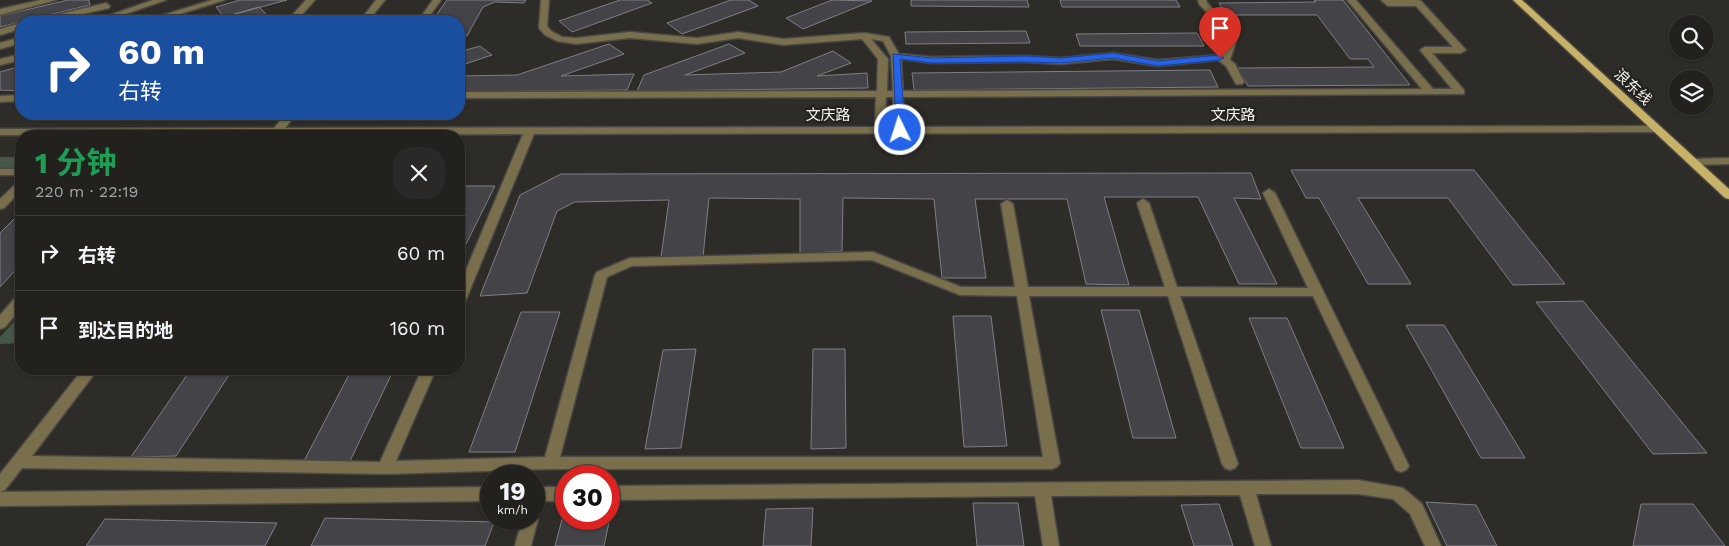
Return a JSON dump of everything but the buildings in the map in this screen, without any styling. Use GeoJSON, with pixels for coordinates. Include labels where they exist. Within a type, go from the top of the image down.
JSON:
{"type":"FeatureCollection","features":[{"type":"Feature","properties":{"kind":"main road","name":"浪东线"},"geometry":{"type":"LineString","coordinates":[[1518,0],[1729,195]]}},
{"type":"Feature","properties":{"kind":"street"},"geometry":{"type":"LineString","coordinates":[[0,12],[52,0]]}},
{"type":"Feature","properties":{"kind":"street"},"geometry":{"type":"LineString","coordinates":[[178,15],[221,0]]}},
{"type":"Feature","properties":{"kind":"street"},"geometry":{"type":"LineString","coordinates":[[297,15],[312,0]]}},
{"type":"Feature","properties":{"kind":"street"},"geometry":{"type":"LineString","coordinates":[[369,15],[381,0]]}},
{"type":"Feature","properties":{"kind":"street"},"geometry":{"type":"LineString","coordinates":[[426,15],[437,0]]}},
{"type":"Feature","properties":{"kind":"street"},"geometry":{"type":"LineString","coordinates":[[545,0],[542,26],[548,33],[560,39],[576,41],[630,36],[698,41],[738,35],[783,42],[864,36],[886,40],[896,56],[900,130]]}},
{"type":"Feature","properties":{"kind":"street"},"geometry":{"type":"LineString","coordinates":[[1202,0],[1202,4],[1233,34],[1225,61]]}},
{"type":"Feature","properties":{"kind":"street"},"geometry":{"type":"LineString","coordinates":[[1351,0],[1430,92]]}},
{"type":"Feature","properties":{"kind":"street"},"geometry":{"type":"LineString","coordinates":[[465,95],[1460,92],[1425,50],[1461,50],[1418,3],[1388,3],[1385,0]]}},
{"type":"Feature","properties":{"kind":"street"},"geometry":{"type":"LineString","coordinates":[[119,15],[161,1],[168,15]]}},
{"type":"Feature","properties":{"kind":"street"},"geometry":{"type":"LineString","coordinates":[[64,15],[105,3],[109,15]]}},
{"type":"Feature","properties":{"kind":"street"},"geometry":{"type":"LineString","coordinates":[[0,32],[15,28]]}},
{"type":"Feature","properties":{"kind":"street"},"geometry":{"type":"LineString","coordinates":[[864,36],[883,59],[880,130]]}},
{"type":"Feature","properties":{"kind":"street"},"geometry":{"type":"LineString","coordinates":[[0,46],[15,42]]}},
{"type":"Feature","properties":{"kind":"street"},"geometry":{"type":"LineString","coordinates":[[896,56],[932,60],[1025,59],[1061,61],[1113,56],[1158,63],[1220,58],[1230,64],[1239,82]]}},
{"type":"Feature","properties":{"kind":"street"},"geometry":{"type":"LineString","coordinates":[[0,62],[15,58]]}},
{"type":"Feature","properties":{"kind":"street"},"geometry":{"type":"LineString","coordinates":[[0,99],[15,98]]}},
{"type":"Feature","properties":{"kind":"street"},"geometry":{"type":"LineString","coordinates":[[279,130],[287,120]]}},
{"type":"Feature","properties":{"kind":"street","name":"文庆路"},"geometry":{"type":"LineString","coordinates":[[465,132],[1656,129]]}},
{"type":"Feature","properties":{"kind":"street"},"geometry":{"type":"LineString","coordinates":[[465,288],[530,131]]}},
{"type":"Feature","properties":{"kind":"street","name":"文庆路"},"geometry":{"type":"LineString","coordinates":[[0,132],[15,132]]}},
{"type":"Feature","properties":{"kind":"street"},"geometry":{"type":"LineString","coordinates":[[1692,162],[1729,161]]}},
{"type":"Feature","properties":{"kind":"street"},"geometry":{"type":"LineString","coordinates":[[0,172],[15,172]]}},
{"type":"Feature","properties":{"kind":"street"},"geometry":{"type":"LineString","coordinates":[[0,205],[15,191]]}},
{"type":"Feature","properties":{"kind":"street"},"geometry":{"type":"LineString","coordinates":[[1268,193],[1401,466]]}},
{"type":"Feature","properties":{"kind":"street"},"geometry":{"type":"LineString","coordinates":[[1143,203],[1230,464]]}},
{"type":"Feature","properties":{"kind":"street"},"geometry":{"type":"LineString","coordinates":[[18,462],[385,468],[551,463],[1052,463],[1007,204]]}},
{"type":"Feature","properties":{"kind":"street"},"geometry":{"type":"LineString","coordinates":[[551,463],[601,275],[630,262],[873,256],[960,290],[1317,292]]}},
{"type":"Feature","properties":{"kind":"street"},"geometry":{"type":"LineString","coordinates":[[0,324],[15,307]]}},
{"type":"Feature","properties":{"kind":"street"},"geometry":{"type":"LineString","coordinates":[[0,485],[86,375]]}},
{"type":"Feature","properties":{"kind":"street"},"geometry":{"type":"LineString","coordinates":[[385,468],[426,375]]}},
{"type":"Feature","properties":{"kind":"street"},"geometry":{"type":"LineString","coordinates":[[620,493],[1358,487],[1397,493],[1416,509],[1433,546]]}},
{"type":"Feature","properties":{"kind":"street"},"geometry":{"type":"LineString","coordinates":[[1246,488],[1263,546]]}},
{"type":"Feature","properties":{"kind":"street"},"geometry":{"type":"LineString","coordinates":[[1042,490],[1051,546]]}},
{"type":"Feature","properties":{"kind":"street"},"geometry":{"type":"LineString","coordinates":[[0,498],[480,494]]}},
{"type":"Feature","properties":{"kind":"street"},"geometry":{"type":"LineString","coordinates":[[523,546],[527,530]]}},
{"type":"Feature","properties":{"kind":"green space"},"geometry":{"type":"Polygon","coordinates":[[[0,157],[15,157],[15,168],[0,168],[0,157]]]}},
{"type":"Feature","properties":{"kind":"green space"},"geometry":{"type":"Polygon","coordinates":[[[15,321],[15,343],[0,344],[0,337],[15,321]]]}},
{"type":"Feature","properties":{"kind":"route"},"geometry":{"type":"LineString","coordinates":[[900,130],[896,56],[932,60],[1025,59],[1061,61],[1113,56],[1158,63],[1220,58]]}}]}
